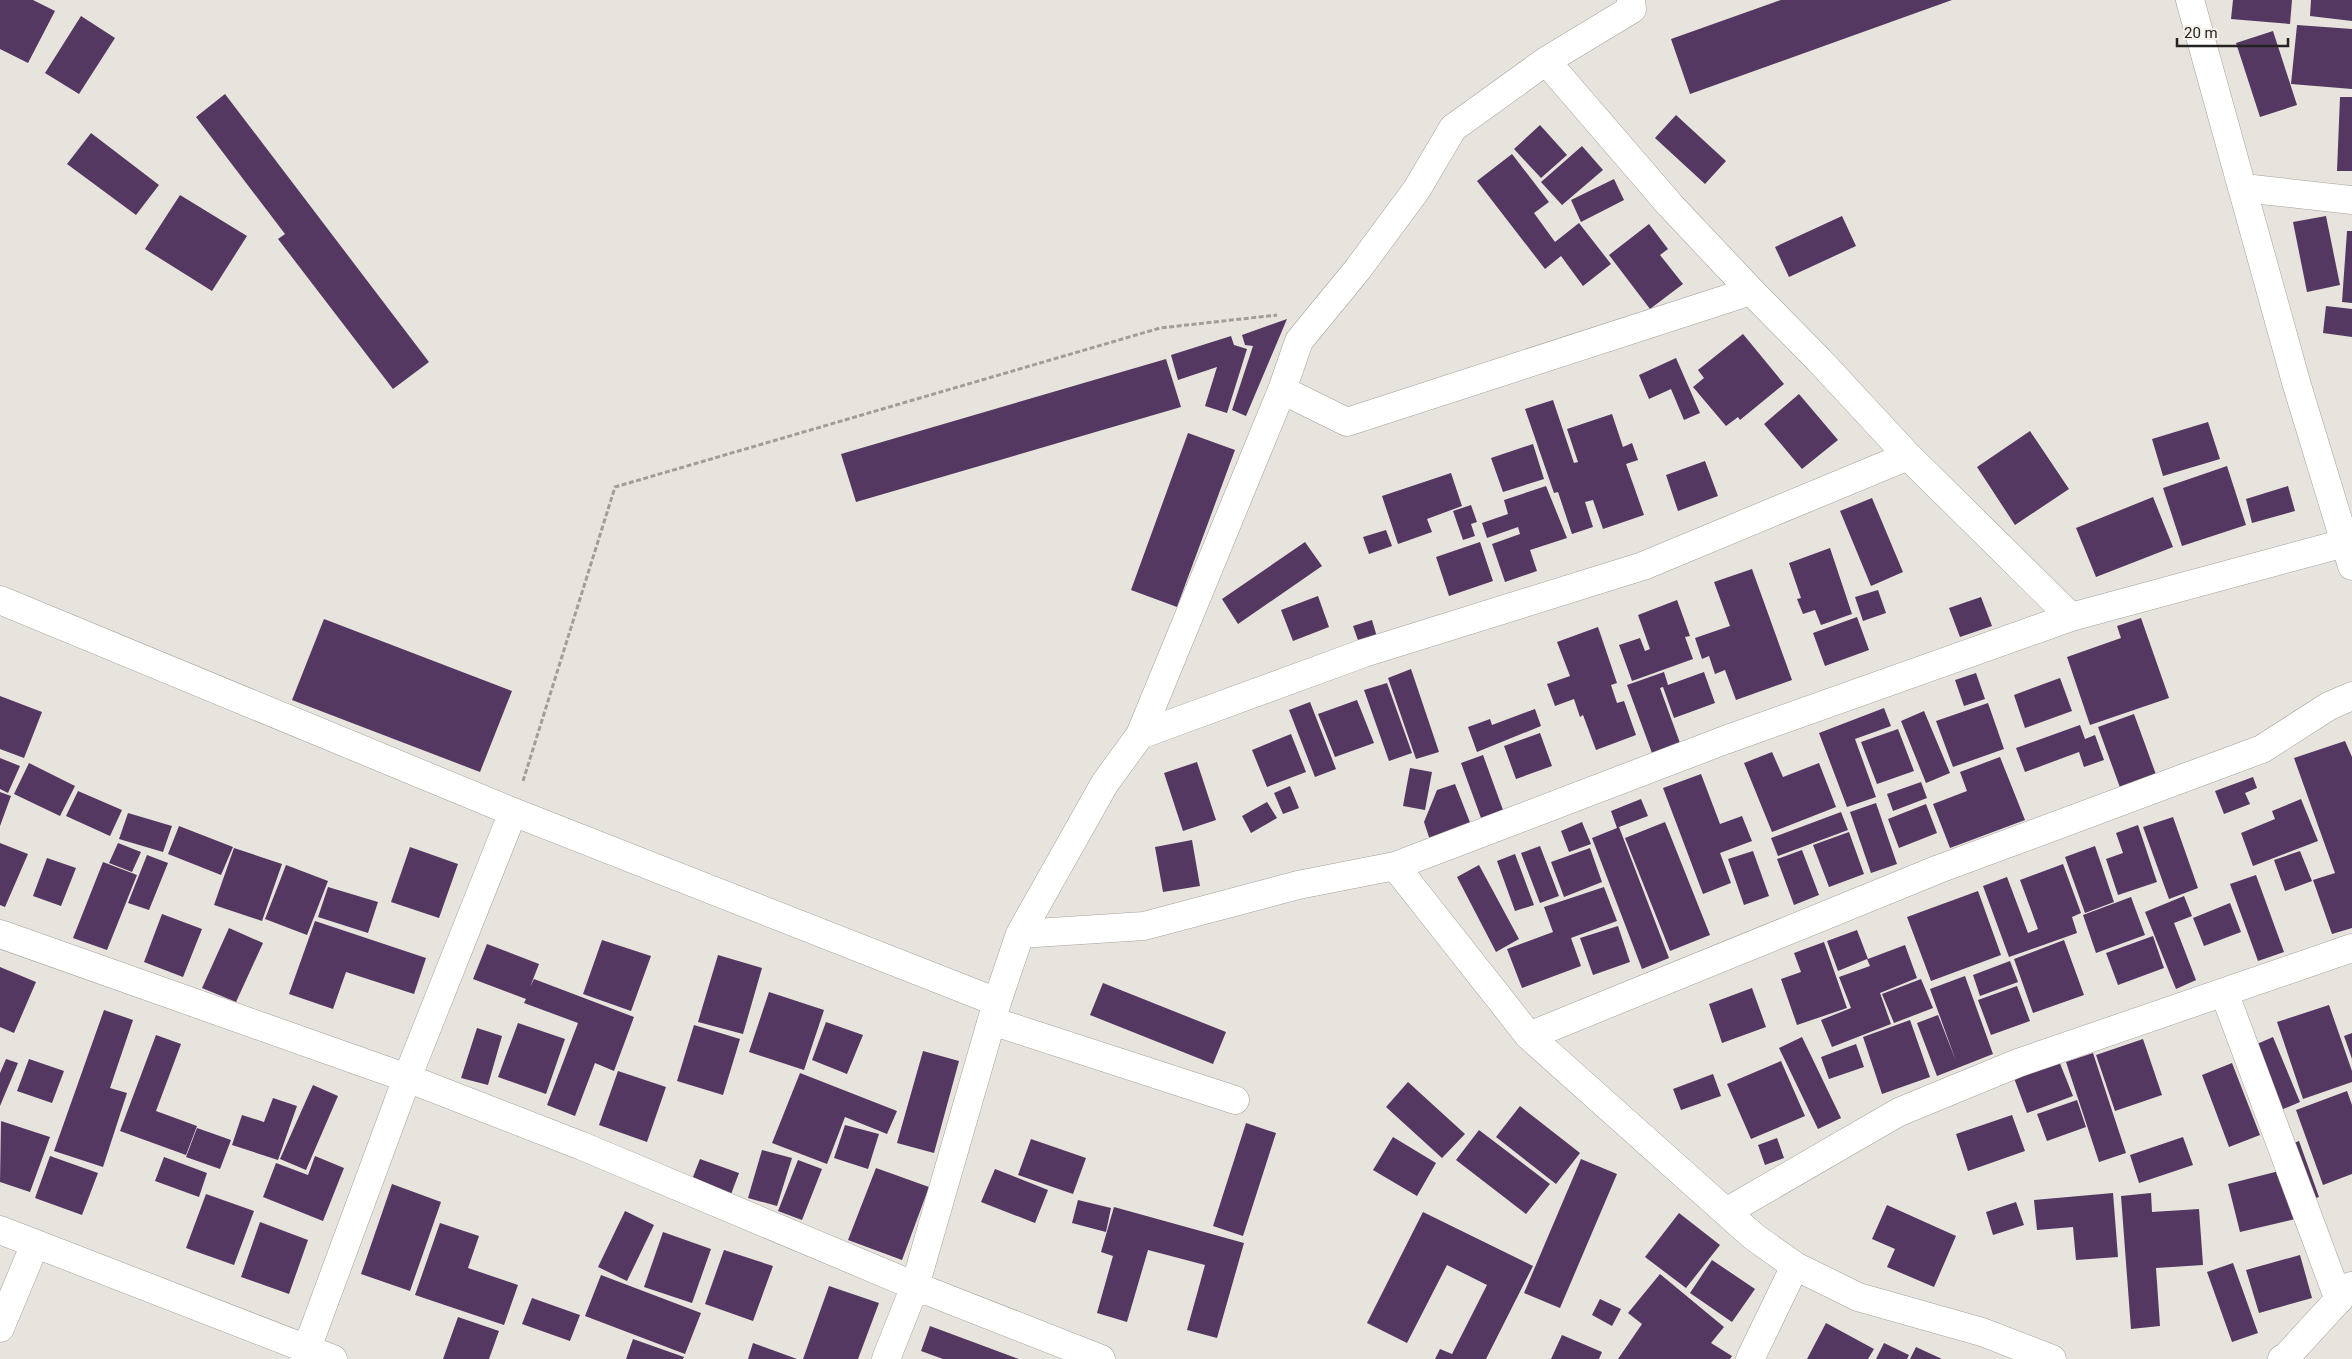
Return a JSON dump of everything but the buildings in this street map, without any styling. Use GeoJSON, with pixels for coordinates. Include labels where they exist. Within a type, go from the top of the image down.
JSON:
{"type":"FeatureCollection","features":[{"type":"Feature","properties":{"kind":"street"},"geometry":{"type":"LineString","coordinates":[[1020,934],[1144,926],[1298,885],[1395,866],[1726,740],[2071,617],[2349,549],[2296,382],[2190,0]]}},
{"type":"Feature","properties":{"kind":"street"},"geometry":{"type":"LineString","coordinates":[[886,1359],[916,1286],[994,1011],[1020,934],[1105,783],[1140,736],[1282,390],[1298,341],[1358,269],[1417,189],[1453,128],[1546,61],[1639,3]]}},
{"type":"Feature","properties":{"kind":"street"},"geometry":{"type":"LineString","coordinates":[[1546,61],[1670,205],[1750,291],[1908,456],[2071,617]]}},
{"type":"Feature","properties":{"kind":"street"},"geometry":{"type":"LineString","coordinates":[[2243,188],[2352,200]]}},
{"type":"Feature","properties":{"kind":"street"},"geometry":{"type":"LineString","coordinates":[[1282,390],[1347,422],[1750,291]]}},
{"type":"Feature","properties":{"kind":"street"},"geometry":{"type":"LineString","coordinates":[[1140,736],[1364,653],[1643,566],[1908,456]]}},
{"type":"Feature","properties":{"kind":"street"},"geometry":{"type":"LineString","coordinates":[[0,600],[994,1011],[1235,1100]]}},
{"type":"Feature","properties":{"kind":"street"},"geometry":{"type":"LineString","coordinates":[[1529,1036],[1939,868],[2262,749],[2329,706],[2352,696]]}},
{"type":"Feature","properties":{"kind":"street"},"geometry":{"type":"LineString","coordinates":[[305,1354],[407,1078],[513,812]]}},
{"type":"Feature","properties":{"kind":"street"},"geometry":{"type":"LineString","coordinates":[[1395,866],[1529,1036],[1753,1236],[1795,1266],[1858,1297],[1982,1332],[2052,1359]]}},
{"type":"Feature","properties":{"kind":"street"},"geometry":{"type":"LineString","coordinates":[[0,934],[407,1078],[582,1146],[916,1286],[1100,1359]]}},
{"type":"Feature","properties":{"kind":"street"},"geometry":{"type":"LineString","coordinates":[[1726,1212],[1899,1112],[2018,1063],[2352,948]]}},
{"type":"Feature","properties":{"kind":"street"},"geometry":{"type":"LineString","coordinates":[[2224,992],[2346,1292],[2285,1358]]}},
{"type":"Feature","properties":{"kind":"street"},"geometry":{"type":"LineString","coordinates":[[0,1230],[305,1354],[332,1359]]}},
{"type":"Feature","properties":{"kind":"street"},"geometry":{"type":"LineString","coordinates":[[0,1328],[35,1244]]}},
{"type":"Feature","properties":{"kind":"street"},"geometry":{"type":"LineString","coordinates":[[1750,1359],[1795,1266]]}},
{"type":"Feature","properties":{"kind":"path"},"geometry":{"type":"LineString","coordinates":[[513,812],[615,487],[1160,328],[1325,310]]}}]}
